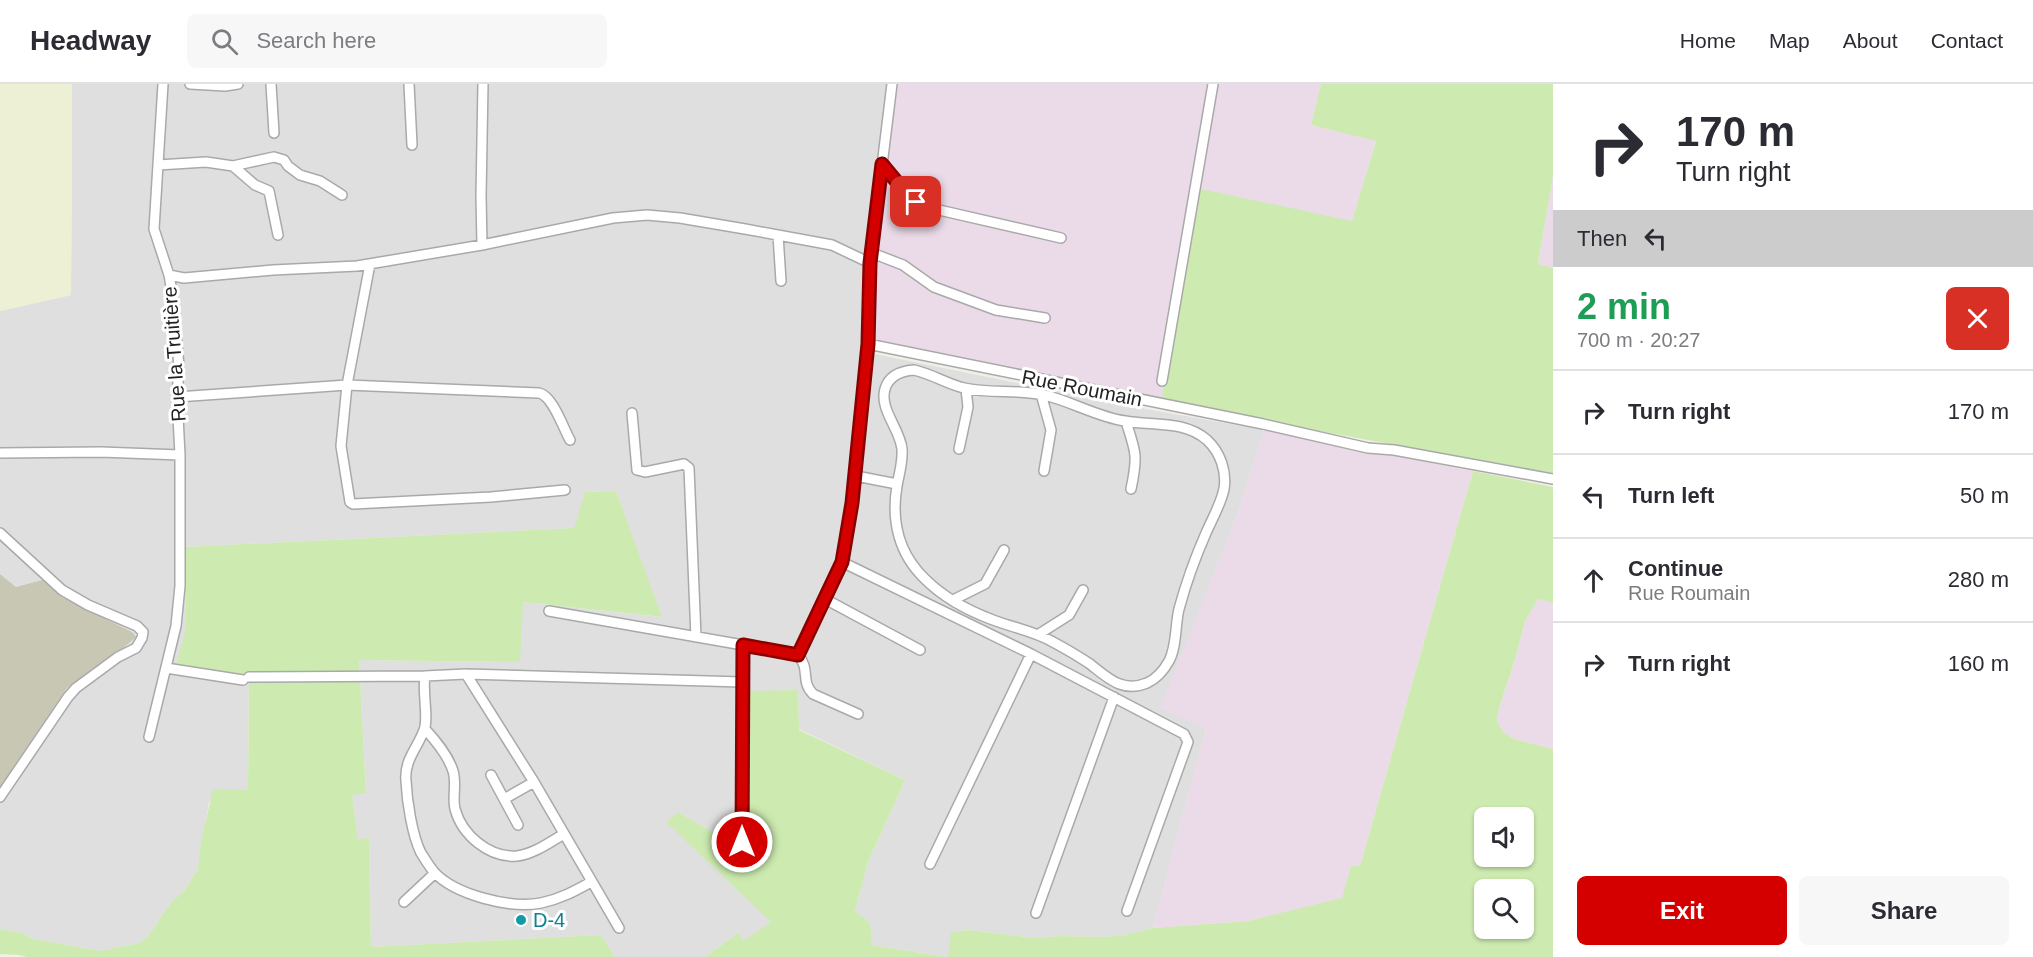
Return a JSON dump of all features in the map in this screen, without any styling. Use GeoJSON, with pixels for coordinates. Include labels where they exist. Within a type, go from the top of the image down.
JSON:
{"type":"FeatureCollection","features":[{"type":"Feature","properties":{"kind":"street","name":"Rue la Truitière"},"geometry":{"type":"LineString","coordinates":[[149,737],[176,626],[180,586],[180,455],[177,397],[179,366],[169,275],[154,229],[163,84]]}},
{"type":"Feature","properties":{"kind":"street"},"geometry":{"type":"LineString","coordinates":[[190,84],[225,86],[238,84]]}},
{"type":"Feature","properties":{"kind":"street"},"geometry":{"type":"LineString","coordinates":[[271,84],[274,133]]}},
{"type":"Feature","properties":{"kind":"street"},"geometry":{"type":"LineString","coordinates":[[410,84],[412,145]]}},
{"type":"Feature","properties":{"kind":"street"},"geometry":{"type":"LineString","coordinates":[[483,84],[481,196],[483,245]]}},
{"type":"Feature","properties":{"kind":"street"},"geometry":{"type":"LineString","coordinates":[[798,655],[842,562],[856,476],[868,344],[871,258],[892,84]]}},
{"type":"Feature","properties":{"kind":"street"},"geometry":{"type":"LineString","coordinates":[[1162,381],[1213,84]]}},
{"type":"Feature","properties":{"kind":"street"},"geometry":{"type":"LineString","coordinates":[[158,165],[206,162],[232,166],[274,157],[284,160],[288,166],[300,174],[320,181],[342,195]]}},
{"type":"Feature","properties":{"kind":"street"},"geometry":{"type":"LineString","coordinates":[[882,164],[911,199],[926,207],[1061,238]]}},
{"type":"Feature","properties":{"kind":"street"},"geometry":{"type":"LineString","coordinates":[[232,166],[255,185],[269,191],[278,235]]}},
{"type":"Feature","properties":{"kind":"street"},"geometry":{"type":"LineString","coordinates":[[169,275],[184,278],[370,264],[483,245],[613,218],[647,215],[680,218],[832,245],[871,258],[903,265],[926,282],[996,310],[1045,318]]}},
{"type":"Feature","properties":{"kind":"street"},"geometry":{"type":"LineString","coordinates":[[778,235],[781,281]]}},
{"type":"Feature","properties":{"kind":"street"},"geometry":{"type":"LineString","coordinates":[[370,264],[347,385],[341,446],[348,500],[353,504],[491,497],[565,490]]}},
{"type":"Feature","properties":{"kind":"street","name":"Rue Roumain"},"geometry":{"type":"LineString","coordinates":[[868,344],[1263,424],[1368,448],[1406,452],[1553,479]]}},
{"type":"Feature","properties":{"kind":"street"},"geometry":{"type":"LineString","coordinates":[[914,370],[926,372],[966,389],[1041,394],[1126,422],[1185,428],[1198,434],[1217,453],[1224,476],[1224,488],[1204,536],[1182,601],[1170,659],[1163,671],[1155,678],[1136,686],[1113,683],[1081,658],[1039,634],[994,620],[953,600],[923,578],[907,555],[896,530],[895,507],[902,447],[885,405],[884,396],[886,386],[893,376],[903,371],[914,370]]}},
{"type":"Feature","properties":{"kind":"street"},"geometry":{"type":"LineString","coordinates":[[177,397],[347,385],[544,394],[550,400],[570,441]]}},
{"type":"Feature","properties":{"kind":"street"},"geometry":{"type":"LineString","coordinates":[[959,449],[968,408],[966,389]]}},
{"type":"Feature","properties":{"kind":"street"},"geometry":{"type":"LineString","coordinates":[[1041,394],[1051,430],[1044,471]]}},
{"type":"Feature","properties":{"kind":"street"},"geometry":{"type":"LineString","coordinates":[[632,413],[637,470],[645,472],[684,464],[689,468],[696,637]]}},
{"type":"Feature","properties":{"kind":"street"},"geometry":{"type":"LineString","coordinates":[[1126,422],[1136,452],[1131,489]]}},
{"type":"Feature","properties":{"kind":"street"},"geometry":{"type":"LineString","coordinates":[[0,453],[101,452],[180,455]]}},
{"type":"Feature","properties":{"kind":"street"},"geometry":{"type":"LineString","coordinates":[[856,476],[897,484]]}},
{"type":"Feature","properties":{"kind":"street"},"geometry":{"type":"LineString","coordinates":[[0,533],[62,590],[88,605],[137,626],[142,632],[142,638],[136,648],[118,657],[71,693],[0,797]]}},
{"type":"Feature","properties":{"kind":"street"},"geometry":{"type":"LineString","coordinates":[[953,600],[984,584],[1004,550]]}},
{"type":"Feature","properties":{"kind":"street"},"geometry":{"type":"LineString","coordinates":[[842,562],[1031,654],[1184,734],[1188,742],[1128,911]]}},
{"type":"Feature","properties":{"kind":"street"},"geometry":{"type":"LineString","coordinates":[[1039,634],[1069,615],[1083,590]]}},
{"type":"Feature","properties":{"kind":"street"},"geometry":{"type":"LineString","coordinates":[[825,599],[920,650]]}},
{"type":"Feature","properties":{"kind":"street"},"geometry":{"type":"LineString","coordinates":[[549,611],[798,655],[805,665],[808,689],[813,694],[858,714]]}},
{"type":"Feature","properties":{"kind":"street"},"geometry":{"type":"LineString","coordinates":[[742,842],[743,645]]}},
{"type":"Feature","properties":{"kind":"street"},"geometry":{"type":"LineString","coordinates":[[930,864],[1031,654]]}},
{"type":"Feature","properties":{"kind":"street"},"geometry":{"type":"LineString","coordinates":[[166,668],[246,679],[466,674],[742,682]]}},
{"type":"Feature","properties":{"kind":"street"},"geometry":{"type":"LineString","coordinates":[[466,674],[534,782],[619,928]]}},
{"type":"Feature","properties":{"kind":"street"},"geometry":{"type":"LineString","coordinates":[[425,676],[423,684],[425,729],[405,769],[416,841],[435,873],[450,884],[474,895],[493,901],[522,905],[539,904],[561,898],[591,882]]}},
{"type":"Feature","properties":{"kind":"street"},"geometry":{"type":"LineString","coordinates":[[1036,913],[1114,697]]}},
{"type":"Feature","properties":{"kind":"street"},"geometry":{"type":"LineString","coordinates":[[425,729],[439,744],[453,770],[454,806],[462,827],[472,838],[490,850],[517,856],[533,851],[564,834]]}},
{"type":"Feature","properties":{"kind":"street"},"geometry":{"type":"LineString","coordinates":[[490,775],[518,825]]}},
{"type":"Feature","properties":{"kind":"street"},"geometry":{"type":"LineString","coordinates":[[504,799],[534,782]]}},
{"type":"Feature","properties":{"kind":"street"},"geometry":{"type":"LineString","coordinates":[[405,902],[435,873]]}},
{"type":"Feature","properties":{"kind":"shaded area"},"geometry":{"type":"Polygon","coordinates":[[[0,84],[72,84],[72,193],[71,295],[0,311],[0,84]]]}},
{"type":"Feature","properties":{"kind":"shaded area"},"geometry":{"type":"Polygon","coordinates":[[[72,84],[895,84],[875,354],[1135,407],[1264,430],[1238,513],[1161,708],[1206,728],[1153,928],[1125,935],[1103,937],[1035,938],[969,930],[952,932],[948,957],[872,945],[855,911],[868,862],[905,780],[799,729],[798,690],[746,692],[749,841],[740,848],[678,812],[772,922],[742,942],[738,933],[705,957],[615,957],[601,935],[371,947],[369,839],[358,840],[352,794],[366,792],[359,660],[519,662],[522,602],[661,617],[616,491],[585,492],[575,528],[185,547],[186,627],[177,665],[249,677],[248,790],[209,802],[198,869],[184,891],[172,901],[149,935],[139,943],[100,951],[34,939],[22,933],[0,929],[0,787],[67,688],[123,648],[132,632],[62,597],[42,580],[16,587],[0,574],[0,311],[71,295],[72,84]]]}},
{"type":"Feature","properties":{"kind":"shaded area"},"geometry":{"type":"Polygon","coordinates":[[[895,84],[1321,84],[1311,125],[1376,140],[1352,222],[1161,402],[877,342],[871,329],[875,256],[895,84]]]}},
{"type":"Feature","properties":{"kind":"shaded area"},"geometry":{"type":"Polygon","coordinates":[[[1553,176],[1553,268],[1538,265],[1553,176]]]}},
{"type":"Feature","properties":{"kind":"shaded area"},"geometry":{"type":"Polygon","coordinates":[[[1264,430],[1473,471],[1360,866],[1351,866],[1342,899],[1248,921],[1153,928],[1206,728],[1160,708],[1238,513],[1264,430]]]}},
{"type":"Feature","properties":{"kind":"shaded area"},"geometry":{"type":"Polygon","coordinates":[[[0,574],[16,587],[42,580],[62,597],[132,632],[136,637],[67,688],[0,787],[0,574]]]}},
{"type":"Feature","properties":{"kind":"shaded area"},"geometry":{"type":"Polygon","coordinates":[[[1538,599],[1553,603],[1553,749],[1514,739],[1503,732],[1497,721],[1525,621],[1538,599]]]}},
{"type":"Feature","properties":{"kind":"green space"},"geometry":{"type":"Polygon","coordinates":[[[1321,84],[1553,84],[1553,176],[1538,264],[1553,268],[1553,474],[1161,402],[1201,189],[1352,221],[1376,141],[1311,125],[1321,84]]]}},
{"type":"Feature","properties":{"kind":"green space"},"geometry":{"type":"Polygon","coordinates":[[[1473,471],[1553,487],[1553,603],[1538,599],[1525,621],[1497,721],[1503,732],[1514,739],[1553,749],[1553,957],[948,957],[951,932],[969,930],[1035,938],[1103,937],[1125,935],[1153,928],[1248,921],[1342,898],[1351,866],[1360,866],[1473,471]]]}},
{"type":"Feature","properties":{"kind":"green space"},"geometry":{"type":"Polygon","coordinates":[[[616,491],[662,617],[523,602],[520,662],[359,660],[366,793],[352,795],[358,839],[369,838],[371,947],[601,935],[615,957],[27,957],[0,954],[0,929],[22,933],[34,939],[100,951],[139,943],[149,935],[172,901],[184,891],[198,869],[201,842],[213,789],[248,790],[249,677],[176,665],[186,627],[185,547],[574,528],[585,492],[616,491]]]}},
{"type":"Feature","properties":{"kind":"green space"},"geometry":{"type":"Polygon","coordinates":[[[798,690],[799,730],[905,780],[868,862],[855,911],[870,923],[872,945],[947,957],[705,957],[738,933],[743,941],[771,922],[666,822],[678,812],[740,848],[748,841],[746,691],[798,690]]]}},
{"type":"Feature","properties":{"kind":"place","name":"D-4"},"geometry":{"type":"Point","coordinates":[521,920]}},
{"type":"Feature","properties":{"kind":"route"},"geometry":{"type":"LineString","coordinates":[[742,842],[743,645],[798,655],[842,562],[856,476],[868,344],[870,263],[882,164],[916,202]]}}]}
